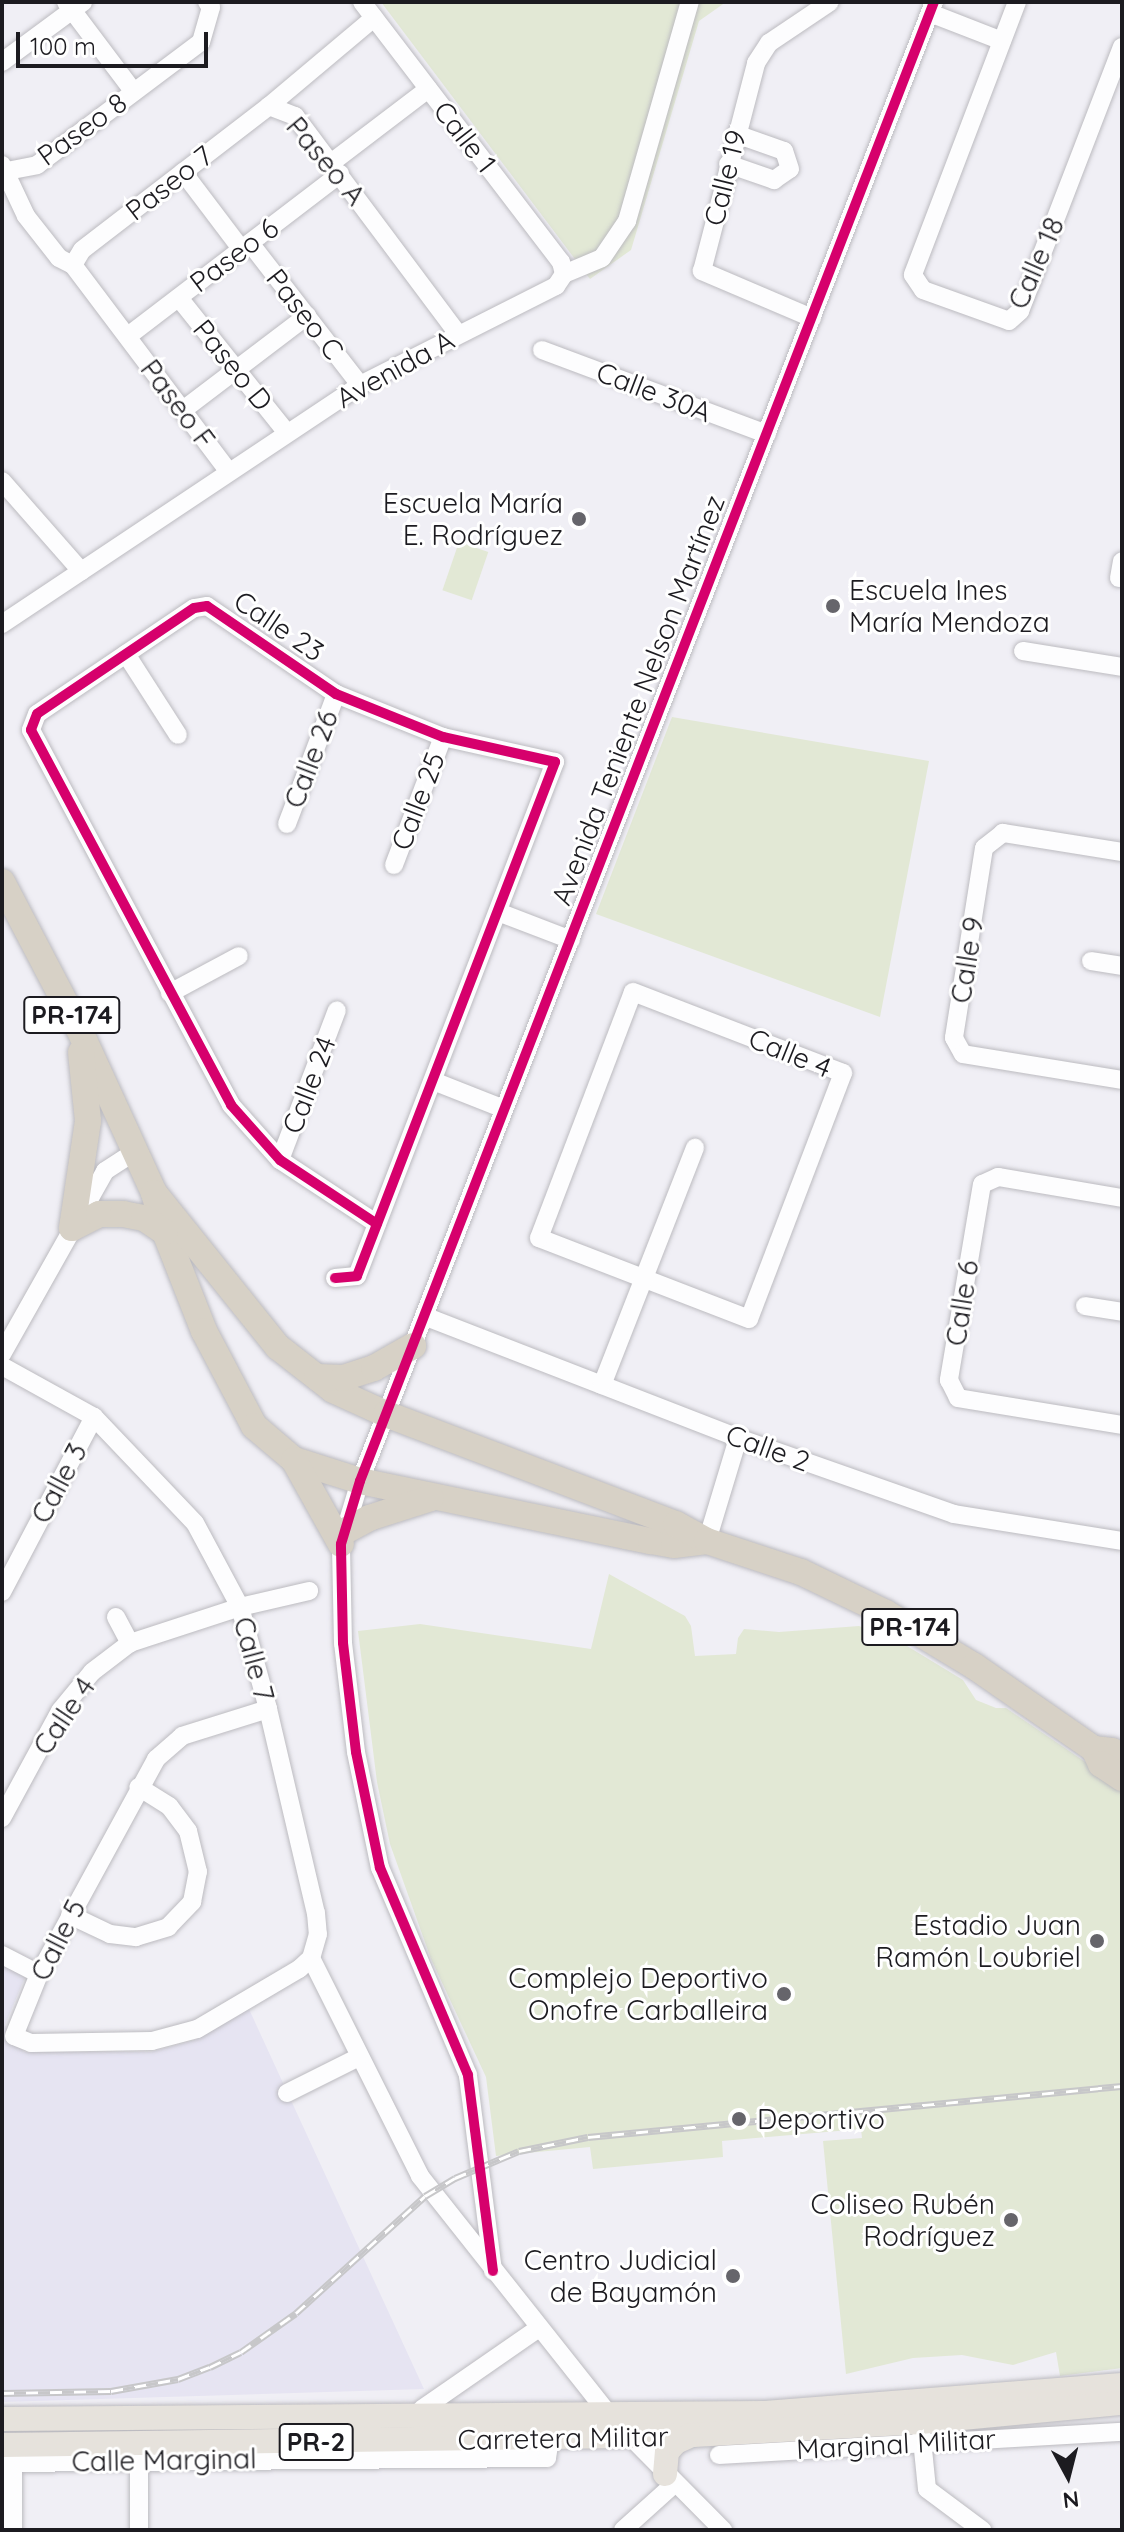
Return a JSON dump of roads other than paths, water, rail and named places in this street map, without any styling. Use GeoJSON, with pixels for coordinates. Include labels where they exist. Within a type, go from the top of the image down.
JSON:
{"type":"FeatureCollection","features":[{"type":"Feature","properties":{"kind":"highway","name":"PR-174"},"geometry":{"type":"LineString","coordinates":[[2,882],[79,1029],[154,1193],[165,1232],[204,1331],[254,1426],[294,1460],[360,1481],[674,1545],[707,1541]]}},
{"type":"Feature","properties":{"kind":"highway"},"geometry":{"type":"LineString","coordinates":[[72,1228],[88,1121],[79,1029]]}},
{"type":"Feature","properties":{"kind":"highway","name":"PR-174"},"geometry":{"type":"LineString","coordinates":[[154,1193],[278,1347],[333,1390],[386,1414],[676,1524],[707,1541],[801,1572],[886,1613],[974,1666],[1094,1749],[1112,1751],[1122,1757]]}},
{"type":"Feature","properties":{"kind":"highway"},"geometry":{"type":"LineString","coordinates":[[72,1228],[99,1214],[123,1214],[144,1218],[165,1232]]}},
{"type":"Feature","properties":{"kind":"highway"},"geometry":{"type":"LineString","coordinates":[[186,1286],[206,1279],[247,1308]]}},
{"type":"Feature","properties":{"kind":"highway"},"geometry":{"type":"LineString","coordinates":[[317,1377],[343,1378],[374,1368],[413,1346]]}},
{"type":"Feature","properties":{"kind":"highway"},"geometry":{"type":"LineString","coordinates":[[294,1460],[343,1537],[369,1518],[437,1497]]}},
{"type":"Feature","properties":{"kind":"highway","name":"PR-174"},"geometry":{"type":"LineString","coordinates":[[1094,1749],[1101,1764],[1122,1778]]}},
{"type":"Feature","properties":{"kind":"main road"},"geometry":{"type":"LineString","coordinates":[[1051,2402],[1078,2382],[1122,2374]]}},
{"type":"Feature","properties":{"kind":"main road","name":"Carretera Militar"},"geometry":{"type":"LineString","coordinates":[[6,2457],[140,2452],[548,2449],[631,2437],[920,2423],[1051,2402],[1122,2385]]}},
{"type":"Feature","properties":{"kind":"main road","name":"Carretera Militar"},"geometry":{"type":"LineString","coordinates":[[1051,2402],[1122,2403]]}},
{"type":"Feature","properties":{"kind":"main road"},"geometry":{"type":"LineString","coordinates":[[1051,2402],[1092,2418],[1122,2416]]}},
{"type":"Feature","properties":{"kind":"main road","name":"Carretera Militar"},"geometry":{"type":"LineString","coordinates":[[2,2419],[610,2416],[920,2423]]}},
{"type":"Feature","properties":{"kind":"main road"},"geometry":{"type":"LineString","coordinates":[[670,2479],[667,2452],[676,2442],[693,2435]]}},
{"type":"Feature","properties":{"kind":"street","name":"Calle 1"},"geometry":{"type":"LineString","coordinates":[[362,2],[561,262],[564,274]]}},
{"type":"Feature","properties":{"kind":"street","name":"Avenida A"},"geometry":{"type":"LineString","coordinates":[[81,571],[360,385],[556,286],[564,274],[602,258],[627,221],[690,2]]}},
{"type":"Feature","properties":{"kind":"street","name":"Calle 19"},"geometry":{"type":"LineString","coordinates":[[812,318],[702,271],[756,63],[769,43],[830,2]]}},
{"type":"Feature","properties":{"kind":"street","name":"Calle 18"},"geometry":{"type":"LineString","coordinates":[[1017,2],[913,275],[923,290],[1009,321],[1020,311],[1122,47]]}},
{"type":"Feature","properties":{"kind":"street","name":"Paseo 8"},"geometry":{"type":"LineString","coordinates":[[5,168],[37,165],[201,42],[209,4]]}},
{"type":"Feature","properties":{"kind":"street"},"geometry":{"type":"LineString","coordinates":[[2,62],[74,5],[133,91]]}},
{"type":"Feature","properties":{"kind":"street"},"geometry":{"type":"LineString","coordinates":[[932,7],[1002,41]]}},
{"type":"Feature","properties":{"kind":"street","name":"Avenida Teniente Nelson Martínez"},"geometry":{"type":"LineString","coordinates":[[493,2271],[468,2075],[380,1868],[356,1752],[343,1643],[343,1537],[360,1481],[932,7]]}},
{"type":"Feature","properties":{"kind":"street","name":"Paseo 7"},"geometry":{"type":"LineString","coordinates":[[73,265],[82,250],[269,106],[374,18]]}},
{"type":"Feature","properties":{"kind":"street"},"geometry":{"type":"LineString","coordinates":[[335,168],[428,89]]}},
{"type":"Feature","properties":{"kind":"street","name":"Paseo A"},"geometry":{"type":"LineString","coordinates":[[269,106],[295,116],[458,334]]}},
{"type":"Feature","properties":{"kind":"street"},"geometry":{"type":"LineString","coordinates":[[728,164],[774,180],[790,169],[784,151],[736,134]]}},
{"type":"Feature","properties":{"kind":"street"},"geometry":{"type":"LineString","coordinates":[[5,168],[26,216],[59,258],[73,265]]}},
{"type":"Feature","properties":{"kind":"street","name":"Paseo 6"},"geometry":{"type":"LineString","coordinates":[[128,336],[246,246],[335,168]]}},
{"type":"Feature","properties":{"kind":"street","name":"Paseo C"},"geometry":{"type":"LineString","coordinates":[[183,172],[307,316],[360,385]]}},
{"type":"Feature","properties":{"kind":"street","name":"Paseo F"},"geometry":{"type":"LineString","coordinates":[[73,265],[229,472]]}},
{"type":"Feature","properties":{"kind":"street","name":"Paseo D"},"geometry":{"type":"LineString","coordinates":[[179,298],[287,433]]}},
{"type":"Feature","properties":{"kind":"street"},"geometry":{"type":"LineString","coordinates":[[183,410],[307,316]]}},
{"type":"Feature","properties":{"kind":"street","name":"Calle 30A"},"geometry":{"type":"LineString","coordinates":[[542,350],[767,434]]}},
{"type":"Feature","properties":{"kind":"street"},"geometry":{"type":"LineString","coordinates":[[2,481],[81,571],[2,624]]}},
{"type":"Feature","properties":{"kind":"street","name":"Calle 23"},"geometry":{"type":"LineString","coordinates":[[335,1278],[357,1276],[555,762],[443,737],[336,694],[207,606],[194,608],[37,714],[31,730],[231,1105],[280,1160],[377,1224]]}},
{"type":"Feature","properties":{"kind":"street"},"geometry":{"type":"LineString","coordinates":[[1023,651],[1122,667]]}},
{"type":"Feature","properties":{"kind":"street"},"geometry":{"type":"LineString","coordinates":[[126,654],[178,735]]}},
{"type":"Feature","properties":{"kind":"street","name":"Calle 26"},"geometry":{"type":"LineString","coordinates":[[287,824],[336,694]]}},
{"type":"Feature","properties":{"kind":"street","name":"Calle 25"},"geometry":{"type":"LineString","coordinates":[[394,865],[443,737]]}},
{"type":"Feature","properties":{"kind":"street","name":"Calle 9"},"geometry":{"type":"LineString","coordinates":[[1122,852],[1003,833],[984,848],[954,1038],[963,1054],[1122,1080]]}},
{"type":"Feature","properties":{"kind":"street"},"geometry":{"type":"LineString","coordinates":[[498,912],[571,940]]}},
{"type":"Feature","properties":{"kind":"street"},"geometry":{"type":"LineString","coordinates":[[170,993],[239,956]]}},
{"type":"Feature","properties":{"kind":"street"},"geometry":{"type":"LineString","coordinates":[[1091,961],[1122,966]]}},
{"type":"Feature","properties":{"kind":"street","name":"Calle 4"},"geometry":{"type":"LineString","coordinates":[[633,992],[843,1073],[749,1319],[644,1278],[539,1238],[633,992]]}},
{"type":"Feature","properties":{"kind":"street","name":"Calle 24"},"geometry":{"type":"LineString","coordinates":[[280,1160],[337,1010]]}},
{"type":"Feature","properties":{"kind":"street"},"geometry":{"type":"LineString","coordinates":[[433,1081],[504,1109]]}},
{"type":"Feature","properties":{"kind":"street"},"geometry":{"type":"LineString","coordinates":[[602,1385],[695,1148]]}},
{"type":"Feature","properties":{"kind":"street"},"geometry":{"type":"LineString","coordinates":[[2,1354],[105,1171],[134,1152]]}},
{"type":"Feature","properties":{"kind":"street","name":"Calle 6"},"geometry":{"type":"LineString","coordinates":[[1122,1198],[998,1177],[982,1184],[949,1380],[958,1398],[1122,1425]]}},
{"type":"Feature","properties":{"kind":"street"},"geometry":{"type":"LineString","coordinates":[[1085,1306],[1122,1312]]}},
{"type":"Feature","properties":{"kind":"street","name":"Calle 2"},"geometry":{"type":"LineString","coordinates":[[424,1316],[738,1438],[954,1514],[1122,1541]]}},
{"type":"Feature","properties":{"kind":"street","name":"Calle 7"},"geometry":{"type":"LineString","coordinates":[[2,1366],[94,1417],[195,1523],[240,1607],[268,1709],[316,1913],[318,1934],[311,1958]]}},
{"type":"Feature","properties":{"kind":"street","name":"Calle 3"},"geometry":{"type":"LineString","coordinates":[[2,1592],[94,1417]]}},
{"type":"Feature","properties":{"kind":"street"},"geometry":{"type":"LineString","coordinates":[[707,1541],[738,1438]]}},
{"type":"Feature","properties":{"kind":"street","name":"Calle 4"},"geometry":{"type":"LineString","coordinates":[[2,1818],[60,1711],[92,1672],[130,1643],[240,1607],[309,1591]]}},
{"type":"Feature","properties":{"kind":"street"},"geometry":{"type":"LineString","coordinates":[[116,1617],[130,1643]]}},
{"type":"Feature","properties":{"kind":"street","name":"Calle 5"},"geometry":{"type":"LineString","coordinates":[[268,1709],[182,1736],[156,1759],[138,1787],[39,1974],[14,2036],[31,2043],[152,2041],[197,2029],[299,1969],[311,1958]]}},
{"type":"Feature","properties":{"kind":"street"},"geometry":{"type":"LineString","coordinates":[[70,1915],[110,1934],[136,1937],[168,1927],[192,1902],[198,1872],[188,1831],[169,1806],[138,1787]]}},
{"type":"Feature","properties":{"kind":"street"},"geometry":{"type":"LineString","coordinates":[[2,1955],[39,1974]]}},
{"type":"Feature","properties":{"kind":"street"},"geometry":{"type":"LineString","coordinates":[[311,1958],[420,2176],[610,2416],[723,2530]]}},
{"type":"Feature","properties":{"kind":"street"},"geometry":{"type":"LineString","coordinates":[[287,2093],[359,2057]]}},
{"type":"Feature","properties":{"kind":"street"},"geometry":{"type":"LineString","coordinates":[[422,2409],[539,2328]]}},
{"type":"Feature","properties":{"kind":"street"},"geometry":{"type":"LineString","coordinates":[[920,2423],[927,2489],[982,2530]]}},
{"type":"Feature","properties":{"kind":"street","name":"Marginal Militar"},"geometry":{"type":"LineString","coordinates":[[719,2455],[920,2423],[1122,2432]]}},
{"type":"Feature","properties":{"kind":"street"},"geometry":{"type":"LineString","coordinates":[[139,2530],[140,2452]]}},
{"type":"Feature","properties":{"kind":"street"},"geometry":{"type":"LineString","coordinates":[[6,2457],[13,2530]]}},
{"type":"Feature","properties":{"kind":"street"},"geometry":{"type":"LineString","coordinates":[[623,2530],[670,2479]]}},
{"type":"Feature","properties":{"kind":"railway"},"geometry":{"type":"LineString","coordinates":[[2,2393],[111,2391],[178,2379],[210,2367],[241,2352],[296,2313],[425,2196],[455,2178],[519,2151],[588,2137],[1122,2086]]}},
{"type":"Feature","properties":{"kind":"place","name":"Escuela María E. Rodríguez"},"geometry":{"type":"Point","coordinates":[579,519]}},
{"type":"Feature","properties":{"kind":"place","name":"Escuela Ines María Mendoza"},"geometry":{"type":"Point","coordinates":[833,606]}},
{"type":"Feature","properties":{"kind":"place","name":"Estadio Juan Ramón Loubriel"},"geometry":{"type":"Point","coordinates":[1097,1941]}},
{"type":"Feature","properties":{"kind":"place","name":"Complejo Deportivo Onofre Carballeira"},"geometry":{"type":"Point","coordinates":[784,1994]}},
{"type":"Feature","properties":{"kind":"place","name":"Deportivo"},"geometry":{"type":"Point","coordinates":[739,2119]}},
{"type":"Feature","properties":{"kind":"place","name":"Coliseo Rubén Rodríguez"},"geometry":{"type":"Point","coordinates":[1011,2220]}},
{"type":"Feature","properties":{"kind":"place","name":"Centro Judicial de Bayamón"},"geometry":{"type":"Point","coordinates":[733,2276]}}]}
